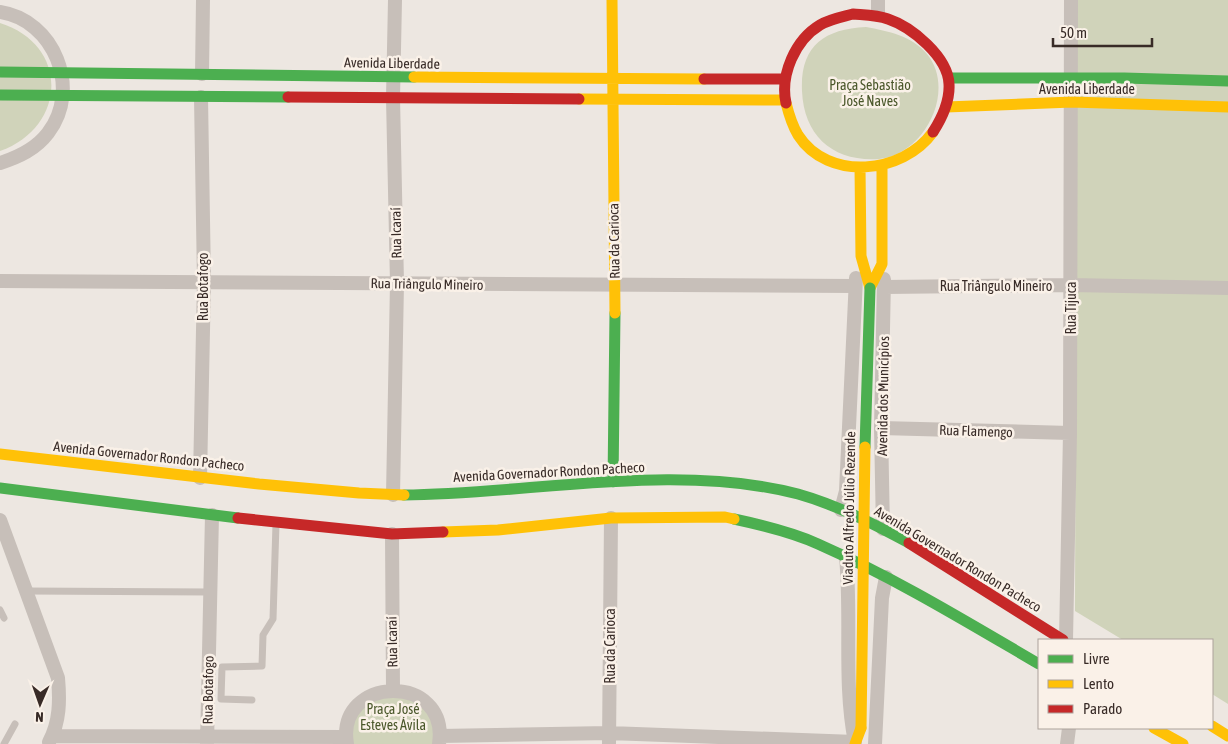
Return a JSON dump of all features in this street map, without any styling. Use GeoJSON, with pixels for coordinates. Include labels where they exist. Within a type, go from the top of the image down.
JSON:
{"type":"FeatureCollection","features":[{"type":"Feature","properties":{"kind":"street"},"geometry":{"type":"LineString","coordinates":[[202,74],[203,0]]}},
{"type":"Feature","properties":{"kind":"street","name":"Rua Icaraí"},"geometry":{"type":"LineString","coordinates":[[393,495],[397,283],[393,98],[395,0]]}},
{"type":"Feature","properties":{"kind":"street","name":"Rua da Carioca"},"geometry":{"type":"LineString","coordinates":[[612,0],[613,482]]}},
{"type":"Feature","properties":{"kind":"street"},"geometry":{"type":"LineString","coordinates":[[878,0],[878,15]]}},
{"type":"Feature","properties":{"kind":"street","name":"Rua Tijuca"},"geometry":{"type":"LineString","coordinates":[[1065,639],[1068,615],[1070,434],[1071,0]]}},
{"type":"Feature","properties":{"kind":"street"},"geometry":{"type":"LineString","coordinates":[[853,7],[878,15],[896,22],[924,41],[949,78],[946,108],[931,136],[910,157],[882,167],[860,167],[831,162],[814,152],[799,137],[789,120],[784,100],[784,79],[790,59],[800,42],[815,28],[853,7]]}},
{"type":"Feature","properties":{"kind":"street"},"geometry":{"type":"LineString","coordinates":[[0,12],[20,18],[35,27],[52,47],[62,72],[63,94],[58,114],[49,132],[30,150],[18,157],[0,163]]}},
{"type":"Feature","properties":{"kind":"street","name":"Avenida Liberdade"},"geometry":{"type":"LineString","coordinates":[[0,72],[611,80],[784,79]]}},
{"type":"Feature","properties":{"kind":"street","name":"Avenida Liberdade"},"geometry":{"type":"LineString","coordinates":[[949,78],[1228,81]]}},
{"type":"Feature","properties":{"kind":"street"},"geometry":{"type":"LineString","coordinates":[[0,95],[784,100]]}},
{"type":"Feature","properties":{"kind":"street","name":"Rua Botafogo"},"geometry":{"type":"LineString","coordinates":[[200,478],[204,281],[201,97]]}},
{"type":"Feature","properties":{"kind":"street","name":"Avenida Liberdade"},"geometry":{"type":"LineString","coordinates":[[946,108],[1072,102],[1228,106]]}},
{"type":"Feature","properties":{"kind":"street"},"geometry":{"type":"LineString","coordinates":[[841,510],[846,491],[855,286],[861,256],[860,167]]}},
{"type":"Feature","properties":{"kind":"street","name":"Avenida dos Municípios"},"geometry":{"type":"LineString","coordinates":[[882,167],[882,264],[885,287],[881,428],[883,528]]}},
{"type":"Feature","properties":{"kind":"street"},"geometry":{"type":"LineString","coordinates":[[861,256],[870,288]]}},
{"type":"Feature","properties":{"kind":"street","name":"Avenida dos Municípios"},"geometry":{"type":"LineString","coordinates":[[870,288],[882,264]]}},
{"type":"Feature","properties":{"kind":"street","name":"Rua Triângulo Mineiro"},"geometry":{"type":"LineString","coordinates":[[0,281],[855,286]]}},
{"type":"Feature","properties":{"kind":"street","name":"Rua Triângulo Mineiro"},"geometry":{"type":"LineString","coordinates":[[885,287],[1071,285],[1228,288]]}},
{"type":"Feature","properties":{"kind":"street","name":"Viaduto Alfredo Júlio Rezende"},"geometry":{"type":"LineString","coordinates":[[859,744],[861,728],[862,540],[870,288]]}},
{"type":"Feature","properties":{"kind":"street","name":"Rua Flamengo"},"geometry":{"type":"LineString","coordinates":[[881,428],[1070,434]]}},
{"type":"Feature","properties":{"kind":"street","name":"Avenida Governador Rondon Pacheco"},"geometry":{"type":"LineString","coordinates":[[0,454],[200,478],[393,495],[500,492],[613,482],[669,481],[731,484],[805,496],[883,528],[1063,639]]}},
{"type":"Feature","properties":{"kind":"street"},"geometry":{"type":"LineString","coordinates":[[847,462],[852,471],[859,477],[874,477],[882,465]]}},
{"type":"Feature","properties":{"kind":"street"},"geometry":{"type":"LineString","coordinates":[[0,488],[212,515],[392,534],[498,530],[611,518],[725,517],[766,526],[817,543],[886,578],[1038,663]]}},
{"type":"Feature","properties":{"kind":"street","name":"Rua Botafogo"},"geometry":{"type":"LineString","coordinates":[[207,740],[212,515]]}},
{"type":"Feature","properties":{"kind":"street","name":"Rua da Carioca"},"geometry":{"type":"LineString","coordinates":[[609,738],[611,518]]}},
{"type":"Feature","properties":{"kind":"street"},"geometry":{"type":"LineString","coordinates":[[0,520],[58,678],[60,702],[50,740],[346,741],[348,723],[355,709],[365,699],[378,692],[393,690],[408,692],[421,698],[431,709],[438,722],[440,740],[609,738],[859,744],[850,720],[846,557]]}},
{"type":"Feature","properties":{"kind":"street","name":"Rua Icaraí"},"geometry":{"type":"LineString","coordinates":[[392,534],[393,690]]}},
{"type":"Feature","properties":{"kind":"street"},"geometry":{"type":"LineString","coordinates":[[875,744],[880,628],[886,578]]}},
{"type":"Feature","properties":{"kind":"street"},"geometry":{"type":"LineString","coordinates":[[849,629],[856,616],[866,611],[875,614],[880,628]]}},
{"type":"Feature","properties":{"kind":"street"},"geometry":{"type":"LineString","coordinates":[[1213,727],[1228,736]]}},
{"type":"Feature","properties":{"kind":"street"},"geometry":{"type":"LineString","coordinates":[[1067,744],[1069,729]]}},
{"type":"Feature","properties":{"kind":"street"},"geometry":{"type":"LineString","coordinates":[[1156,729],[1183,744]]}},
{"type":"Feature","properties":{"kind":"lane"},"geometry":{"type":"LineString","coordinates":[[252,700],[221,699],[222,667],[262,666],[263,635],[273,619],[276,522]]}},
{"type":"Feature","properties":{"kind":"lane"},"geometry":{"type":"LineString","coordinates":[[26,591],[209,592]]}},
{"type":"Feature","properties":{"kind":"lane"},"geometry":{"type":"LineString","coordinates":[[0,610],[4,618]]}},
{"type":"Feature","properties":{"kind":"lane"},"geometry":{"type":"LineString","coordinates":[[4,744],[15,724]]}},
{"type":"Feature","properties":{"kind":"green space"},"geometry":{"type":"Polygon","coordinates":[[[1077,0],[1228,0],[1228,704],[1213,695],[1213,639],[1121,639],[1075,611],[1077,0]]]}},
{"type":"Feature","properties":{"kind":"green space"},"geometry":{"type":"Polygon","coordinates":[[[0,23],[23,34],[39,49],[48,67],[51,86],[48,106],[38,124],[22,140],[0,151],[0,23]]]}},
{"type":"Feature","properties":{"kind":"green space","name":"Praça Sebastião José Naves"},"geometry":{"type":"Polygon","coordinates":[[[866,27],[899,35],[921,48],[927,54],[935,69],[938,85],[937,102],[931,119],[922,134],[910,146],[895,155],[879,159],[863,159],[848,156],[835,151],[824,143],[815,134],[809,121],[804,107],[802,91],[802,76],[805,63],[817,43],[838,32],[866,27]]]}},
{"type":"Feature","properties":{"kind":"green space","name":"Praça José Esteves Ávila"},"geometry":{"type":"Polygon","coordinates":[[[393,690],[431,709],[439,744],[347,744],[355,709],[393,690]]]}},
{"type":"Feature","properties":{"kind":"traffic: fast"},"geometry":{"type":"LineString","coordinates":[[0,72],[414,77]]}},
{"type":"Feature","properties":{"kind":"traffic: fast"},"geometry":{"type":"LineString","coordinates":[[949,78],[1124,78],[1228,81]]}},
{"type":"Feature","properties":{"kind":"traffic: fast"},"geometry":{"type":"LineString","coordinates":[[0,95],[288,97]]}},
{"type":"Feature","properties":{"kind":"traffic: fast"},"geometry":{"type":"LineString","coordinates":[[865,447],[870,288]]}},
{"type":"Feature","properties":{"kind":"traffic: fast"},"geometry":{"type":"LineString","coordinates":[[613,482],[615,313]]}},
{"type":"Feature","properties":{"kind":"traffic: fast"},"geometry":{"type":"LineString","coordinates":[[404,495],[653,480],[703,481],[751,485],[798,494],[841,509],[909,543]]}},
{"type":"Feature","properties":{"kind":"traffic: fast"},"geometry":{"type":"LineString","coordinates":[[0,488],[238,518]]}},
{"type":"Feature","properties":{"kind":"traffic: fast"},"geometry":{"type":"LineString","coordinates":[[734,519],[798,536],[847,557],[930,601],[1038,663]]}},
{"type":"Feature","properties":{"kind":"traffic: slow"},"geometry":{"type":"LineString","coordinates":[[612,0],[615,313]]}},
{"type":"Feature","properties":{"kind":"traffic: slow"},"geometry":{"type":"LineString","coordinates":[[414,77],[704,79]]}},
{"type":"Feature","properties":{"kind":"traffic: slow"},"geometry":{"type":"LineString","coordinates":[[579,99],[784,100]]}},
{"type":"Feature","properties":{"kind":"traffic: slow"},"geometry":{"type":"LineString","coordinates":[[946,107],[1072,102],[1228,107]]}},
{"type":"Feature","properties":{"kind":"traffic: slow"},"geometry":{"type":"LineString","coordinates":[[786,103],[798,135],[811,150],[828,160],[846,166],[865,167],[885,164],[903,157],[920,146],[933,132]]}},
{"type":"Feature","properties":{"kind":"traffic: slow"},"geometry":{"type":"LineString","coordinates":[[860,167],[861,256],[870,288]]}},
{"type":"Feature","properties":{"kind":"traffic: slow"},"geometry":{"type":"LineString","coordinates":[[870,288],[882,264],[882,167]]}},
{"type":"Feature","properties":{"kind":"traffic: slow"},"geometry":{"type":"LineString","coordinates":[[861,728],[865,447]]}},
{"type":"Feature","properties":{"kind":"traffic: slow"},"geometry":{"type":"LineString","coordinates":[[0,454],[259,484],[404,495]]}},
{"type":"Feature","properties":{"kind":"traffic: slow"},"geometry":{"type":"LineString","coordinates":[[443,532],[498,530],[611,518],[725,517],[734,519]]}},
{"type":"Feature","properties":{"kind":"traffic: slow"},"geometry":{"type":"LineString","coordinates":[[1213,727],[1228,736]]}},
{"type":"Feature","properties":{"kind":"traffic: slow"},"geometry":{"type":"LineString","coordinates":[[855,744],[861,728]]}},
{"type":"Feature","properties":{"kind":"traffic: slow"},"geometry":{"type":"LineString","coordinates":[[1156,729],[1183,744]]}},
{"type":"Feature","properties":{"kind":"traffic: jam"},"geometry":{"type":"LineString","coordinates":[[853,14],[871,15],[897,23],[918,36],[936,54],[947,74],[949,90],[947,103],[933,132]]}},
{"type":"Feature","properties":{"kind":"traffic: jam"},"geometry":{"type":"LineString","coordinates":[[786,103],[785,81],[791,59],[803,40],[820,25],[836,18],[853,14]]}},
{"type":"Feature","properties":{"kind":"traffic: jam"},"geometry":{"type":"LineString","coordinates":[[704,79],[784,79]]}},
{"type":"Feature","properties":{"kind":"traffic: jam"},"geometry":{"type":"LineString","coordinates":[[288,97],[579,99]]}},
{"type":"Feature","properties":{"kind":"traffic: jam"},"geometry":{"type":"LineString","coordinates":[[238,518],[392,534],[443,532]]}},
{"type":"Feature","properties":{"kind":"traffic: jam"},"geometry":{"type":"LineString","coordinates":[[909,543],[1061,639]]}}]}
